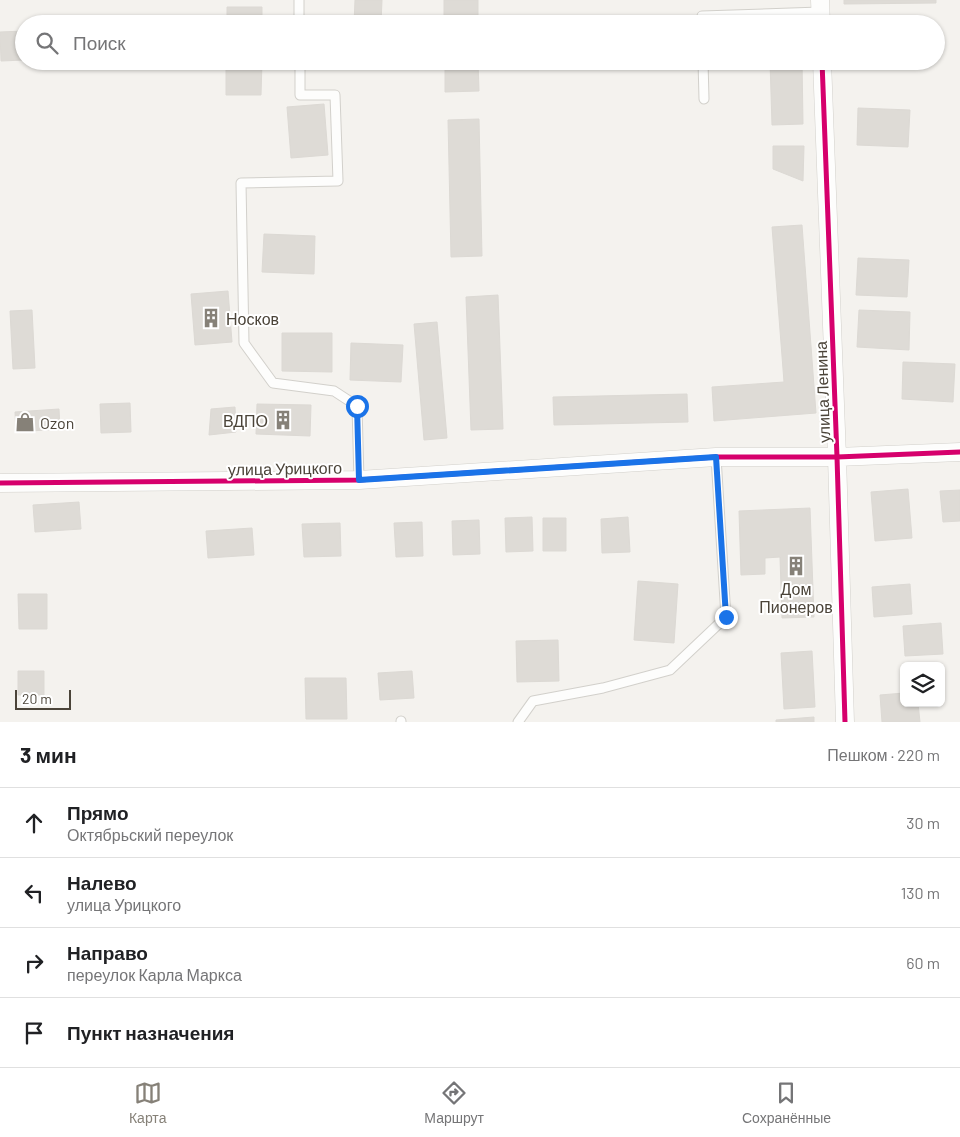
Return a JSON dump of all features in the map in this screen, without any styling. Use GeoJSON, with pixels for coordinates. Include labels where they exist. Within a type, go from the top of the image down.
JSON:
{"type":"FeatureCollection","features":[{"type":"Feature","properties":{"kind":"street","name":"улица Ленина"},"geometry":{"type":"LineString","coordinates":[[822,70],[845,722]]}},
{"type":"Feature","properties":{"kind":"street","name":"улица Урицкого"},"geometry":{"type":"LineString","coordinates":[[0,483],[359,480],[716,457],[837,457],[960,452]]}},
{"type":"Feature","properties":{"kind":"lane"},"geometry":{"type":"LineString","coordinates":[[299,0],[299,15]]}},
{"type":"Feature","properties":{"kind":"lane"},"geometry":{"type":"LineString","coordinates":[[732,15],[820,12]]}},
{"type":"Feature","properties":{"kind":"lane"},"geometry":{"type":"LineString","coordinates":[[300,70],[300,95],[335,95],[338,181],[241,183],[244,343],[273,383],[334,391],[357,406],[359,480]]}},
{"type":"Feature","properties":{"kind":"lane"},"geometry":{"type":"LineString","coordinates":[[703,70],[704,99]]}},
{"type":"Feature","properties":{"kind":"lane"},"geometry":{"type":"LineString","coordinates":[[518,722],[533,701],[603,688],[670,670],[726,617],[716,457]]}},
{"type":"Feature","properties":{"kind":"building"},"geometry":{"type":"Polygon","coordinates":[[[355,0],[382,0],[381,15],[354,15],[355,0]]]}},
{"type":"Feature","properties":{"kind":"building"},"geometry":{"type":"Polygon","coordinates":[[[444,0],[478,0],[478,15],[444,15],[444,0]]]}},
{"type":"Feature","properties":{"kind":"building"},"geometry":{"type":"Polygon","coordinates":[[[844,0],[936,0],[936,3],[844,4],[844,0]]]}},
{"type":"Feature","properties":{"kind":"building"},"geometry":{"type":"Polygon","coordinates":[[[227,7],[262,7],[262,15],[227,15],[227,7]]]}},
{"type":"Feature","properties":{"kind":"building"},"geometry":{"type":"Polygon","coordinates":[[[15,31],[15,60],[1,61],[0,32],[15,31]]]}},
{"type":"Feature","properties":{"kind":"building"},"geometry":{"type":"Polygon","coordinates":[[[226,70],[262,70],[261,95],[226,95],[226,70]]]}},
{"type":"Feature","properties":{"kind":"building"},"geometry":{"type":"Polygon","coordinates":[[[445,70],[478,70],[479,91],[445,92],[445,70]]]}},
{"type":"Feature","properties":{"kind":"building"},"geometry":{"type":"Polygon","coordinates":[[[770,70],[802,70],[803,124],[772,125],[770,70]]]}},
{"type":"Feature","properties":{"kind":"building"},"geometry":{"type":"Polygon","coordinates":[[[324,104],[328,155],[291,158],[287,107],[324,104]]]}},
{"type":"Feature","properties":{"kind":"building"},"geometry":{"type":"Polygon","coordinates":[[[858,108],[910,110],[908,147],[857,145],[858,108]]]}},
{"type":"Feature","properties":{"kind":"building"},"geometry":{"type":"Polygon","coordinates":[[[479,119],[482,256],[451,257],[448,120],[479,119]]]}},
{"type":"Feature","properties":{"kind":"building"},"geometry":{"type":"Polygon","coordinates":[[[773,146],[804,146],[803,181],[773,169],[773,146]]]}},
{"type":"Feature","properties":{"kind":"building"},"geometry":{"type":"Polygon","coordinates":[[[802,225],[816,413],[714,421],[712,387],[784,382],[772,227],[802,225]]]}},
{"type":"Feature","properties":{"kind":"building"},"geometry":{"type":"Polygon","coordinates":[[[264,234],[315,236],[314,274],[262,272],[264,234]]]}},
{"type":"Feature","properties":{"kind":"building"},"geometry":{"type":"Polygon","coordinates":[[[858,258],[909,260],[907,297],[856,295],[858,258]]]}},
{"type":"Feature","properties":{"kind":"building","name":"Носков"},"geometry":{"type":"Polygon","coordinates":[[[228,291],[232,342],[195,345],[191,294],[228,291]]]}},
{"type":"Feature","properties":{"kind":"building"},"geometry":{"type":"Polygon","coordinates":[[[498,295],[503,429],[471,430],[466,297],[498,295]]]}},
{"type":"Feature","properties":{"kind":"building"},"geometry":{"type":"Polygon","coordinates":[[[32,310],[35,368],[13,369],[10,311],[32,310]]]}},
{"type":"Feature","properties":{"kind":"building"},"geometry":{"type":"Polygon","coordinates":[[[859,310],[910,312],[909,350],[857,347],[859,310]]]}},
{"type":"Feature","properties":{"kind":"building"},"geometry":{"type":"Polygon","coordinates":[[[437,322],[447,438],[424,440],[414,324],[437,322]]]}},
{"type":"Feature","properties":{"kind":"building"},"geometry":{"type":"Polygon","coordinates":[[[282,333],[332,333],[332,372],[282,371],[282,333]]]}},
{"type":"Feature","properties":{"kind":"building"},"geometry":{"type":"Polygon","coordinates":[[[351,343],[403,345],[401,382],[350,380],[351,343]]]}},
{"type":"Feature","properties":{"kind":"building"},"geometry":{"type":"Polygon","coordinates":[[[903,362],[955,364],[953,402],[902,399],[903,362]]]}},
{"type":"Feature","properties":{"kind":"building"},"geometry":{"type":"Polygon","coordinates":[[[687,394],[688,422],[554,425],[553,397],[687,394]]]}},
{"type":"Feature","properties":{"kind":"building"},"geometry":{"type":"Polygon","coordinates":[[[130,403],[131,432],[101,433],[100,404],[130,403]]]}},
{"type":"Feature","properties":{"kind":"building","name":"ВДПО"},"geometry":{"type":"Polygon","coordinates":[[[257,404],[311,405],[310,436],[256,434],[257,404]]]}},
{"type":"Feature","properties":{"kind":"building"},"geometry":{"type":"Polygon","coordinates":[[[235,407],[236,432],[209,435],[211,409],[235,407]]]}},
{"type":"Feature","properties":{"kind":"building"},"geometry":{"type":"Polygon","coordinates":[[[59,409],[60,429],[16,432],[15,412],[59,409]]]}},
{"type":"Feature","properties":{"kind":"building"},"geometry":{"type":"Polygon","coordinates":[[[908,489],[912,538],[875,541],[871,492],[908,489]]]}},
{"type":"Feature","properties":{"kind":"building"},"geometry":{"type":"Polygon","coordinates":[[[960,490],[960,521],[943,522],[940,491],[960,490]]]}},
{"type":"Feature","properties":{"kind":"building"},"geometry":{"type":"Polygon","coordinates":[[[79,502],[81,529],[35,532],[33,505],[79,502]]]}},
{"type":"Feature","properties":{"kind":"building","name":"Дом Пионеров"},"geometry":{"type":"Polygon","coordinates":[[[810,508],[814,617],[782,618],[780,557],[765,558],[765,574],[741,575],[739,511],[810,508]]]}},
{"type":"Feature","properties":{"kind":"building"},"geometry":{"type":"Polygon","coordinates":[[[532,517],[533,551],[506,552],[505,518],[532,517]]]}},
{"type":"Feature","properties":{"kind":"building"},"geometry":{"type":"Polygon","coordinates":[[[628,517],[630,552],[602,553],[601,519],[628,517]]]}},
{"type":"Feature","properties":{"kind":"building"},"geometry":{"type":"Polygon","coordinates":[[[543,518],[566,518],[566,551],[543,551],[543,518]]]}},
{"type":"Feature","properties":{"kind":"building"},"geometry":{"type":"Polygon","coordinates":[[[479,520],[480,554],[453,555],[452,521],[479,520]]]}},
{"type":"Feature","properties":{"kind":"building"},"geometry":{"type":"Polygon","coordinates":[[[422,522],[423,556],[396,557],[394,523],[422,522]]]}},
{"type":"Feature","properties":{"kind":"building"},"geometry":{"type":"Polygon","coordinates":[[[340,523],[341,556],[304,557],[302,524],[340,523]]]}},
{"type":"Feature","properties":{"kind":"building"},"geometry":{"type":"Polygon","coordinates":[[[252,528],[254,555],[208,558],[206,531],[252,528]]]}},
{"type":"Feature","properties":{"kind":"building"},"geometry":{"type":"Polygon","coordinates":[[[638,581],[678,584],[674,643],[634,640],[638,581]]]}},
{"type":"Feature","properties":{"kind":"building"},"geometry":{"type":"Polygon","coordinates":[[[910,584],[912,614],[874,617],[872,587],[910,584]]]}},
{"type":"Feature","properties":{"kind":"building"},"geometry":{"type":"Polygon","coordinates":[[[18,594],[47,594],[47,629],[19,629],[18,594]]]}},
{"type":"Feature","properties":{"kind":"building"},"geometry":{"type":"Polygon","coordinates":[[[941,623],[943,654],[905,656],[903,626],[941,623]]]}},
{"type":"Feature","properties":{"kind":"building"},"geometry":{"type":"Polygon","coordinates":[[[558,640],[559,681],[517,682],[516,641],[558,640]]]}},
{"type":"Feature","properties":{"kind":"building"},"geometry":{"type":"Polygon","coordinates":[[[812,651],[815,707],[784,709],[781,653],[812,651]]]}},
{"type":"Feature","properties":{"kind":"building"},"geometry":{"type":"Polygon","coordinates":[[[18,671],[44,671],[44,695],[18,695],[18,671]]]}},
{"type":"Feature","properties":{"kind":"building"},"geometry":{"type":"Polygon","coordinates":[[[412,671],[414,698],[380,700],[378,673],[412,671]]]}},
{"type":"Feature","properties":{"kind":"building"},"geometry":{"type":"Polygon","coordinates":[[[305,678],[346,678],[347,719],[306,719],[305,678]]]}},
{"type":"Feature","properties":{"kind":"building"},"geometry":{"type":"Polygon","coordinates":[[[900,693],[900,707],[918,707],[920,722],[882,722],[880,695],[900,693]]]}},
{"type":"Feature","properties":{"kind":"building"},"geometry":{"type":"Polygon","coordinates":[[[814,717],[814,722],[776,722],[776,720],[814,717]]]}},
{"type":"Feature","properties":{"kind":"cycle path"},"geometry":{"type":"LineString","coordinates":[[822,70],[845,722]]}},
{"type":"Feature","properties":{"kind":"cycle path"},"geometry":{"type":"LineString","coordinates":[[0,483],[359,480],[716,457],[837,457],[960,452]]}},
{"type":"Feature","properties":{"kind":"place","name":"Носков"},"geometry":{"type":"Point","coordinates":[211,318]}},
{"type":"Feature","properties":{"kind":"place","name":"ВДПО"},"geometry":{"type":"Point","coordinates":[283,420]}},
{"type":"Feature","properties":{"kind":"place","name":"Ozon"},"geometry":{"type":"Point","coordinates":[25,422]}},
{"type":"Feature","properties":{"kind":"place","name":"Дом Пионеров"},"geometry":{"type":"Point","coordinates":[796,566]}},
{"type":"Feature","properties":{"kind":"route"},"geometry":{"type":"LineString","coordinates":[[357,406],[359,480],[716,457],[726,617]]}}]}
